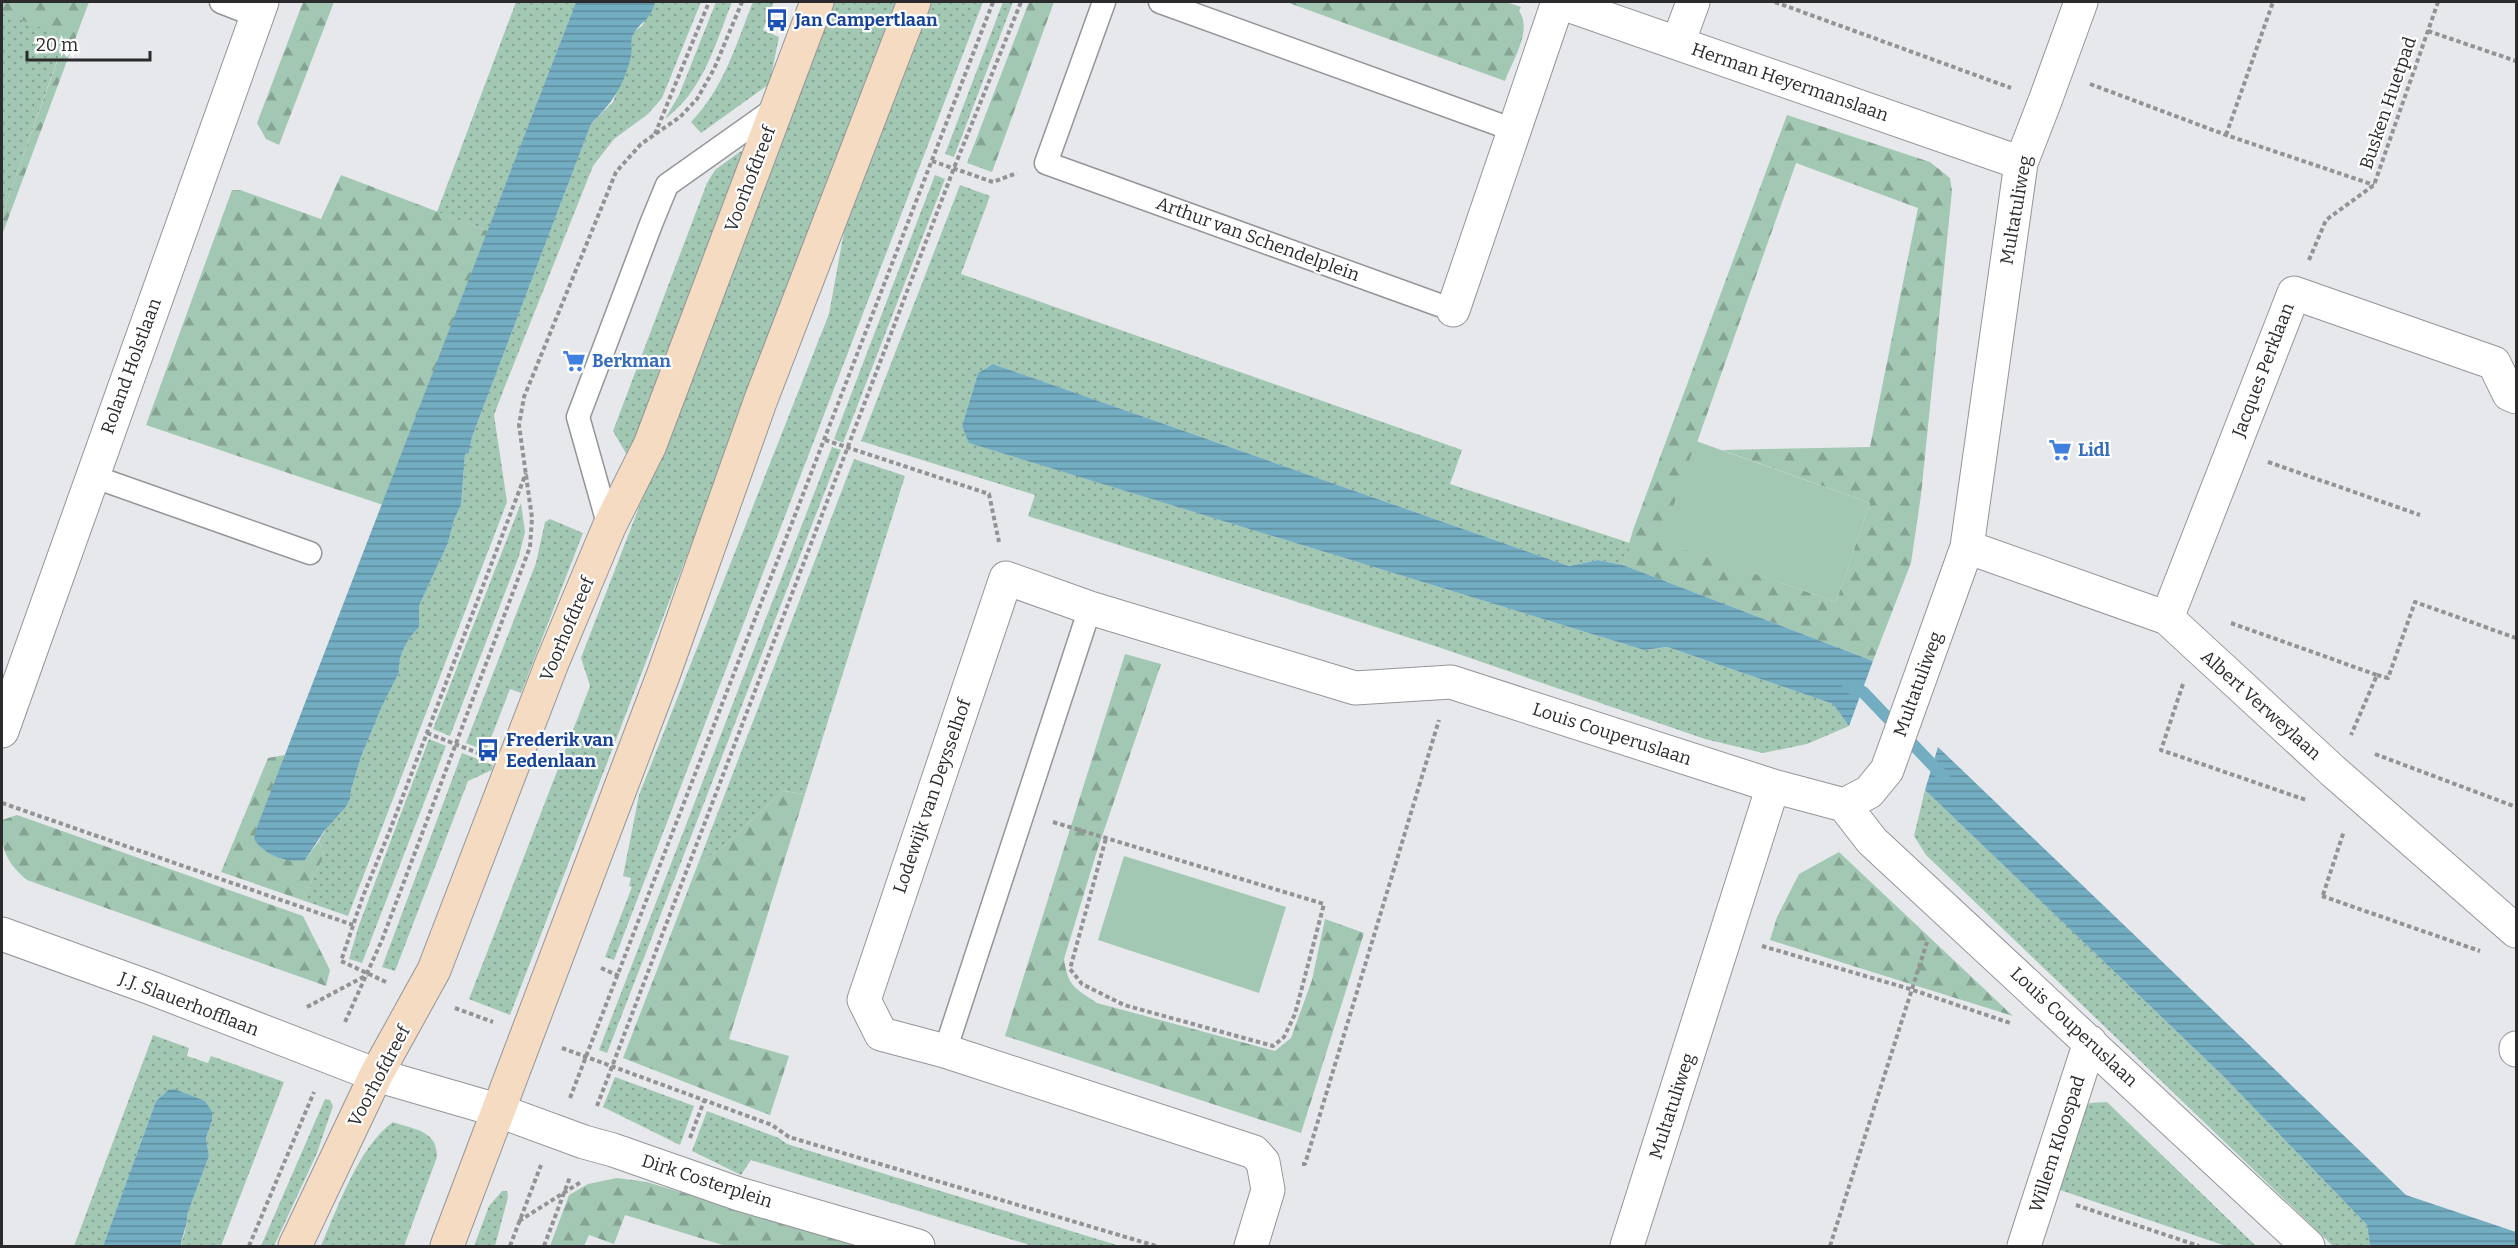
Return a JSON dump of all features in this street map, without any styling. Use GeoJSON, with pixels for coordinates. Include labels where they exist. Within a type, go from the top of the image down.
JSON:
{"type":"FeatureCollection","features":[{"type":"Feature","properties":{"kind":"street","name":"Voorhofdreef"},"geometry":{"type":"LineString","coordinates":[[296,1246],[376,1075],[434,970],[514,756],[609,527],[650,445],[817,2]]}},
{"type":"Feature","properties":{"kind":"street"},"geometry":{"type":"LineString","coordinates":[[447,1246],[664,673],[760,402],[914,2]]}},
{"type":"Feature","properties":{"kind":"street","name":"Arthur van Schendelplein"},"geometry":{"type":"LineString","coordinates":[[1453,310],[1559,2]]}},
{"type":"Feature","properties":{"kind":"street","name":"Herman Heyermanslaan"},"geometry":{"type":"LineString","coordinates":[[1559,2],[2020,163]]}},
{"type":"Feature","properties":{"kind":"street"},"geometry":{"type":"LineString","coordinates":[[1678,43],[1693,2]]}},
{"type":"Feature","properties":{"kind":"street","name":"Multatuliweg"},"geometry":{"type":"LineString","coordinates":[[1844,805],[1869,792],[1887,770],[1967,547],[2020,163],[2051,86],[2080,2]]}},
{"type":"Feature","properties":{"kind":"street","name":"Roland Holstlaan"},"geometry":{"type":"LineString","coordinates":[[2,731],[260,9]]}},
{"type":"Feature","properties":{"kind":"street","name":"Jacques Perklaan"},"geometry":{"type":"LineString","coordinates":[[2167,618],[2294,293],[2494,363],[2509,394],[2517,397]]}},
{"type":"Feature","properties":{"kind":"street","name":"Albert Verweylaan"},"geometry":{"type":"LineString","coordinates":[[1967,547],[2167,618],[2333,771],[2517,931]]}},
{"type":"Feature","properties":{"kind":"street"},"geometry":{"type":"LineString","coordinates":[[1006,578],[1090,608],[1355,688],[1451,682]]}},
{"type":"Feature","properties":{"kind":"street","name":"Lodewijk van Deysselhof"},"geometry":{"type":"LineString","coordinates":[[1006,578],[864,1000],[881,1034],[945,1051],[1239,1146],[1254,1152],[1263,1162]]}},
{"type":"Feature","properties":{"kind":"street","name":"Louis Couperuslaan"},"geometry":{"type":"LineString","coordinates":[[1451,682],[1773,786]]}},
{"type":"Feature","properties":{"kind":"street"},"geometry":{"type":"LineString","coordinates":[[1773,786],[1844,805]]}},
{"type":"Feature","properties":{"kind":"street","name":"Multatuliweg"},"geometry":{"type":"LineString","coordinates":[[1627,1246],[1773,786]]}},
{"type":"Feature","properties":{"kind":"street","name":"Louis Couperuslaan"},"geometry":{"type":"LineString","coordinates":[[1844,805],[1872,840],[2308,1246]]}},
{"type":"Feature","properties":{"kind":"street","name":"J.J. Slauerhofflaan"},"geometry":{"type":"LineString","coordinates":[[2,934],[151,988],[259,1032],[376,1075],[497,1110]]}},
{"type":"Feature","properties":{"kind":"street","name":"Willem Kloospad"},"geometry":{"type":"LineString","coordinates":[[2024,1246],[2090,1042]]}},
{"type":"Feature","properties":{"kind":"street","name":"Dirk Costerplein"},"geometry":{"type":"LineString","coordinates":[[497,1110],[738,1194],[918,1246]]}},
{"type":"Feature","properties":{"kind":"street"},"geometry":{"type":"LineString","coordinates":[[1251,1246],[1268,1190],[1263,1162]]}},
{"type":"Feature","properties":{"kind":"lane"},"geometry":{"type":"LineString","coordinates":[[221,2],[260,9]]}},
{"type":"Feature","properties":{"kind":"lane"},"geometry":{"type":"LineString","coordinates":[[1046,163],[1104,2]]}},
{"type":"Feature","properties":{"kind":"lane"},"geometry":{"type":"LineString","coordinates":[[1160,2],[1514,130]]}},
{"type":"Feature","properties":{"kind":"lane"},"geometry":{"type":"LineString","coordinates":[[609,527],[578,417],[651,224],[667,185],[777,107]]}},
{"type":"Feature","properties":{"kind":"lane","name":"Arthur van Schendelplein"},"geometry":{"type":"LineString","coordinates":[[1046,163],[1453,310]]}},
{"type":"Feature","properties":{"kind":"lane"},"geometry":{"type":"LineString","coordinates":[[92,476],[310,553]]}},
{"type":"Feature","properties":{"kind":"lane"},"geometry":{"type":"LineString","coordinates":[[945,1051],[1090,608]]}},
{"type":"Feature","properties":{"kind":"path"},"geometry":{"type":"LineString","coordinates":[[655,135],[709,2]]}},
{"type":"Feature","properties":{"kind":"path"},"geometry":{"type":"LineString","coordinates":[[249,1246],[353,1002],[367,975],[530,547],[532,518],[519,425],[524,397],[615,172],[641,144],[680,117],[697,99],[714,69],[742,2]]}},
{"type":"Feature","properties":{"kind":"path"},"geometry":{"type":"LineString","coordinates":[[544,1246],[565,1191],[569,1137],[587,1057],[993,2]]}},
{"type":"Feature","properties":{"kind":"path"},"geometry":{"type":"LineString","coordinates":[[510,1246],[519,1221],[612,1066],[954,168],[1021,2]]}},
{"type":"Feature","properties":{"kind":"path"},"geometry":{"type":"LineString","coordinates":[[1775,2],[2051,86],[2226,135],[2374,185]]}},
{"type":"Feature","properties":{"kind":"path"},"geometry":{"type":"LineString","coordinates":[[2226,135],[2273,2]]}},
{"type":"Feature","properties":{"kind":"path","name":"Busken Huetpad"},"geometry":{"type":"LineString","coordinates":[[2294,293],[2326,220],[2374,185],[2438,2]]}},
{"type":"Feature","properties":{"kind":"path"},"geometry":{"type":"LineString","coordinates":[[2428,31],[2517,62]]}},
{"type":"Feature","properties":{"kind":"path"},"geometry":{"type":"LineString","coordinates":[[932,161],[993,182],[1046,163]]}},
{"type":"Feature","properties":{"kind":"path"},"geometry":{"type":"LineString","coordinates":[[825,440],[989,494],[1006,578]]}},
{"type":"Feature","properties":{"kind":"path"},"geometry":{"type":"LineString","coordinates":[[2233,449],[2420,515]]}},
{"type":"Feature","properties":{"kind":"path"},"geometry":{"type":"LineString","coordinates":[[526,473],[341,961],[367,975],[772,1125],[789,1137],[1156,1246]]}},
{"type":"Feature","properties":{"kind":"path"},"geometry":{"type":"LineString","coordinates":[[2227,621],[2388,678],[2415,603],[2517,638]]}},
{"type":"Feature","properties":{"kind":"path"},"geometry":{"type":"LineString","coordinates":[[2347,744],[2377,675]]}},
{"type":"Feature","properties":{"kind":"path"},"geometry":{"type":"LineString","coordinates":[[1263,1162],[1305,1164],[1451,682]]}},
{"type":"Feature","properties":{"kind":"path"},"geometry":{"type":"LineString","coordinates":[[427,733],[485,755]]}},
{"type":"Feature","properties":{"kind":"path"},"geometry":{"type":"LineString","coordinates":[[2,803],[353,925]]}},
{"type":"Feature","properties":{"kind":"path"},"geometry":{"type":"LineString","coordinates":[[1024,813],[1324,904],[1294,1014],[1284,1037],[1273,1046],[1124,1005],[1082,984],[1070,969],[1106,838]]}},
{"type":"Feature","properties":{"kind":"path"},"geometry":{"type":"LineString","coordinates":[[2346,825],[2323,896],[2484,953]]}},
{"type":"Feature","properties":{"kind":"path"},"geometry":{"type":"LineString","coordinates":[[1726,935],[1910,988],[2020,1026]]}},
{"type":"Feature","properties":{"kind":"path"},"geometry":{"type":"LineString","coordinates":[[1830,1246],[1928,937]]}},
{"type":"Feature","properties":{"kind":"path"},"geometry":{"type":"LineString","coordinates":[[601,968],[618,976]]}},
{"type":"Feature","properties":{"kind":"path"},"geometry":{"type":"LineString","coordinates":[[259,1032],[367,975]]}},
{"type":"Feature","properties":{"kind":"path"},"geometry":{"type":"LineString","coordinates":[[519,1221],[565,1191],[629,1155]]}},
{"type":"Feature","properties":{"kind":"path"},"geometry":{"type":"LineString","coordinates":[[2041,1194],[2199,1246]]}},
{"type":"Feature","properties":{"kind":"green space"},"geometry":{"type":"Polygon","coordinates":[[[2,2],[89,2],[2,235],[2,215],[66,37],[2,13],[2,2]]]}},
{"type":"Feature","properties":{"kind":"green space"},"geometry":{"type":"Polygon","coordinates":[[[303,2],[334,2],[279,145],[266,139],[257,123],[303,2]]]}},
{"type":"Feature","properties":{"kind":"green space"},"geometry":{"type":"Polygon","coordinates":[[[516,2],[576,2],[488,231],[437,212],[516,2]]]}},
{"type":"Feature","properties":{"kind":"green space"},"geometry":{"type":"Polygon","coordinates":[[[655,2],[701,2],[662,98],[648,114],[614,139],[593,166],[505,386],[494,415],[507,502],[348,916],[302,900],[324,856],[319,841],[331,821],[340,814],[350,799],[361,757],[382,706],[399,673],[402,654],[407,642],[419,626],[419,606],[448,543],[461,505],[465,454],[469,453],[472,437],[591,124],[613,102],[631,56],[630,42],[634,31],[642,26],[655,2]]]}},
{"type":"Feature","properties":{"kind":"green space"},"geometry":{"type":"Polygon","coordinates":[[[716,2],[732,2],[714,50],[690,94],[665,119],[679,95],[716,2]]]}},
{"type":"Feature","properties":{"kind":"green space"},"geometry":{"type":"Polygon","coordinates":[[[753,2],[774,2],[763,30],[779,37],[770,81],[768,85],[701,133],[691,122],[721,80],[753,2]]]}},
{"type":"Feature","properties":{"kind":"green space"},"geometry":{"type":"Polygon","coordinates":[[[833,2],[900,2],[510,1015],[469,999],[590,686],[581,658],[833,2]]]}},
{"type":"Feature","properties":{"kind":"green space"},"geometry":{"type":"Polygon","coordinates":[[[924,2],[983,2],[614,960],[605,957],[632,887],[629,886],[631,878],[623,876],[639,795],[829,314],[852,188],[924,2]]]}},
{"type":"Feature","properties":{"kind":"green space"},"geometry":{"type":"Polygon","coordinates":[[[1003,2],[1013,2],[954,157],[945,154],[1003,2]]]}},
{"type":"Feature","properties":{"kind":"green space"},"geometry":{"type":"Polygon","coordinates":[[[1029,2],[1054,2],[992,172],[967,163],[1029,2]]]}},
{"type":"Feature","properties":{"kind":"green space"},"geometry":{"type":"Polygon","coordinates":[[[1286,2],[1506,2],[1521,7],[1519,11],[1523,19],[1523,36],[1505,81],[1286,2]]]}},
{"type":"Feature","properties":{"kind":"green space"},"geometry":{"type":"Polygon","coordinates":[[[2,13],[66,36],[2,215],[2,13]]]}},
{"type":"Feature","properties":{"kind":"green space"},"geometry":{"type":"Polygon","coordinates":[[[1787,115],[1930,162],[1950,178],[1952,191],[1921,495],[1911,563],[1873,661],[1623,565],[1633,530],[1787,115]],[[1796,163],[1662,541],[1836,602],[1870,503],[1722,450],[1870,447],[1918,208],[1796,163]]]}},
{"type":"Feature","properties":{"kind":"green space"},"geometry":{"type":"Polygon","coordinates":[[[741,151],[749,155],[628,457],[613,431],[707,183],[715,170],[741,151]]]}},
{"type":"Feature","properties":{"kind":"green space"},"geometry":{"type":"Polygon","coordinates":[[[341,175],[488,231],[383,505],[146,425],[232,190],[240,190],[321,219],[341,175]]]}},
{"type":"Feature","properties":{"kind":"green space"},"geometry":{"type":"Polygon","coordinates":[[[935,175],[945,179],[843,443],[834,439],[935,175]]]}},
{"type":"Feature","properties":{"kind":"green space"},"geometry":{"type":"Polygon","coordinates":[[[960,185],[990,196],[961,274],[1462,450],[1450,484],[1630,543],[1623,565],[1598,560],[1569,566],[993,364],[978,373],[962,426],[970,443],[1644,650],[1667,647],[1833,704],[1849,726],[1807,744],[1763,753],[1705,739],[1438,647],[1028,516],[1035,495],[861,441],[960,185]]]}},
{"type":"Feature","properties":{"kind":"green space"},"geometry":{"type":"Polygon","coordinates":[[[1696,441],[1870,503],[1836,602],[1661,541],[1696,441]]]}},
{"type":"Feature","properties":{"kind":"green space"},"geometry":{"type":"Polygon","coordinates":[[[832,447],[841,450],[607,1053],[599,1050],[832,447]]]}},
{"type":"Feature","properties":{"kind":"green space"},"geometry":{"type":"Polygon","coordinates":[[[854,459],[905,476],[805,794],[783,791],[723,847],[698,864],[854,459]]]}},
{"type":"Feature","properties":{"kind":"green space"},"geometry":{"type":"Polygon","coordinates":[[[521,503],[525,532],[519,556],[450,736],[433,729],[521,503]]]}},
{"type":"Feature","properties":{"kind":"green space"},"geometry":{"type":"Polygon","coordinates":[[[550,519],[583,533],[521,693],[510,689],[486,751],[466,743],[536,563],[545,522],[550,519]]]}},
{"type":"Feature","properties":{"kind":"green space"},"geometry":{"type":"Polygon","coordinates":[[[1125,654],[1161,664],[1097,851],[1064,959],[1068,976],[1078,990],[1097,1003],[1275,1051],[1291,1038],[1312,980],[1325,919],[1364,933],[1301,1133],[1005,1036],[1125,654]]]}},
{"type":"Feature","properties":{"kind":"green space"},"geometry":{"type":"Polygon","coordinates":[[[429,739],[446,746],[362,963],[349,959],[359,925],[429,739]]]}},
{"type":"Feature","properties":{"kind":"green space"},"geometry":{"type":"Polygon","coordinates":[[[462,753],[493,765],[492,770],[468,781],[395,971],[382,967],[462,753]]]}},
{"type":"Feature","properties":{"kind":"green space"},"geometry":{"type":"Polygon","coordinates":[[[285,755],[254,839],[305,860],[319,841],[324,856],[302,900],[221,872],[268,758],[285,755]]]}},
{"type":"Feature","properties":{"kind":"green space"},"geometry":{"type":"Polygon","coordinates":[[[1925,790],[2223,1076],[2367,1225],[2370,1246],[2333,1246],[1926,855],[1914,836],[1925,790]]]}},
{"type":"Feature","properties":{"kind":"green space"},"geometry":{"type":"Polygon","coordinates":[[[783,791],[805,794],[729,1039],[789,1056],[770,1115],[623,1058],[698,864],[723,847],[783,791]]]}},
{"type":"Feature","properties":{"kind":"green space"},"geometry":{"type":"Polygon","coordinates":[[[17,815],[303,916],[330,970],[326,986],[27,880],[14,867],[3,847],[2,820],[17,815]]]}},
{"type":"Feature","properties":{"kind":"green space"},"geometry":{"type":"Polygon","coordinates":[[[1839,852],[2013,1016],[1770,940],[1777,917],[1799,874],[1839,852]]]}},
{"type":"Feature","properties":{"kind":"green space"},"geometry":{"type":"Polygon","coordinates":[[[1124,856],[1286,907],[1259,993],[1098,940],[1124,856]]]}},
{"type":"Feature","properties":{"kind":"green space"},"geometry":{"type":"Polygon","coordinates":[[[153,1035],[189,1048],[187,1056],[208,1063],[211,1056],[284,1082],[221,1246],[181,1246],[187,1215],[209,1156],[206,1138],[212,1121],[212,1112],[168,1090],[156,1101],[103,1246],[74,1246],[153,1035]]]}},
{"type":"Feature","properties":{"kind":"green space"},"geometry":{"type":"Polygon","coordinates":[[[615,1077],[694,1106],[680,1145],[603,1107],[615,1077]]]}},
{"type":"Feature","properties":{"kind":"green space"},"geometry":{"type":"Polygon","coordinates":[[[325,1099],[330,1100],[333,1106],[317,1153],[274,1246],[261,1246],[325,1099]]]}},
{"type":"Feature","properties":{"kind":"green space"},"geometry":{"type":"Polygon","coordinates":[[[2107,1102],[2256,1246],[2226,1246],[2054,1188],[2079,1113],[2090,1103],[2107,1102]]]}},
{"type":"Feature","properties":{"kind":"green space"},"geometry":{"type":"Polygon","coordinates":[[[707,1111],[779,1138],[787,1144],[1120,1246],[1033,1246],[751,1160],[741,1175],[692,1151],[707,1111]]]}},
{"type":"Feature","properties":{"kind":"green space"},"geometry":{"type":"Polygon","coordinates":[[[393,1122],[417,1129],[429,1136],[436,1148],[437,1157],[404,1246],[321,1246],[359,1162],[381,1133],[393,1122]]]}},
{"type":"Feature","properties":{"kind":"green space"},"geometry":{"type":"Polygon","coordinates":[[[617,1178],[647,1182],[856,1246],[726,1246],[625,1215],[614,1244],[589,1235],[584,1246],[550,1246],[569,1195],[588,1184],[617,1178]]]}},
{"type":"Feature","properties":{"kind":"green space"},"geometry":{"type":"Polygon","coordinates":[[[502,1191],[507,1191],[508,1197],[495,1246],[474,1246],[489,1206],[502,1191]]]}},
{"type":"Feature","properties":{"kind":"water"},"geometry":{"type":"Polygon","coordinates":[[[576,2],[655,3],[648,18],[633,36],[631,56],[621,85],[605,109],[591,124],[472,437],[469,453],[465,454],[461,505],[448,543],[419,606],[419,627],[404,648],[399,673],[382,706],[361,757],[350,799],[305,860],[276,857],[258,845],[254,839],[257,827],[576,2]]]}},
{"type":"Feature","properties":{"kind":"water"},"geometry":{"type":"Polygon","coordinates":[[[993,364],[1569,566],[1598,560],[1623,565],[1873,661],[1849,726],[1833,704],[1667,647],[1644,650],[969,443],[962,426],[978,373],[993,364]]]}},
{"type":"Feature","properties":{"kind":"water"},"geometry":{"type":"Polygon","coordinates":[[[1938,747],[2406,1195],[2516,1232],[2516,1246],[2370,1246],[2367,1225],[2223,1076],[1925,790],[1938,747]]]}},
{"type":"Feature","properties":{"kind":"water"},"geometry":{"type":"Polygon","coordinates":[[[174,1089],[205,1101],[212,1112],[212,1121],[206,1138],[209,1156],[187,1215],[181,1245],[103,1246],[156,1101],[168,1090],[174,1089]]]}},
{"type":"Feature","properties":{"kind":"waterway"},"geometry":{"type":"LineString","coordinates":[[1848,687],[1863,692],[1944,777]]}},
{"type":"Feature","properties":{"kind":"place","name":"Jan Campertlaan"},"geometry":{"type":"Point","coordinates":[777,20]}},
{"type":"Feature","properties":{"kind":"place","name":"Berkman"},"geometry":{"type":"Point","coordinates":[574,361]}},
{"type":"Feature","properties":{"kind":"place","name":"Lidl"},"geometry":{"type":"Point","coordinates":[2060,450]}},
{"type":"Feature","properties":{"kind":"place","name":"Frederik van Eedenlaan"},"geometry":{"type":"Point","coordinates":[488,750]}}]}
